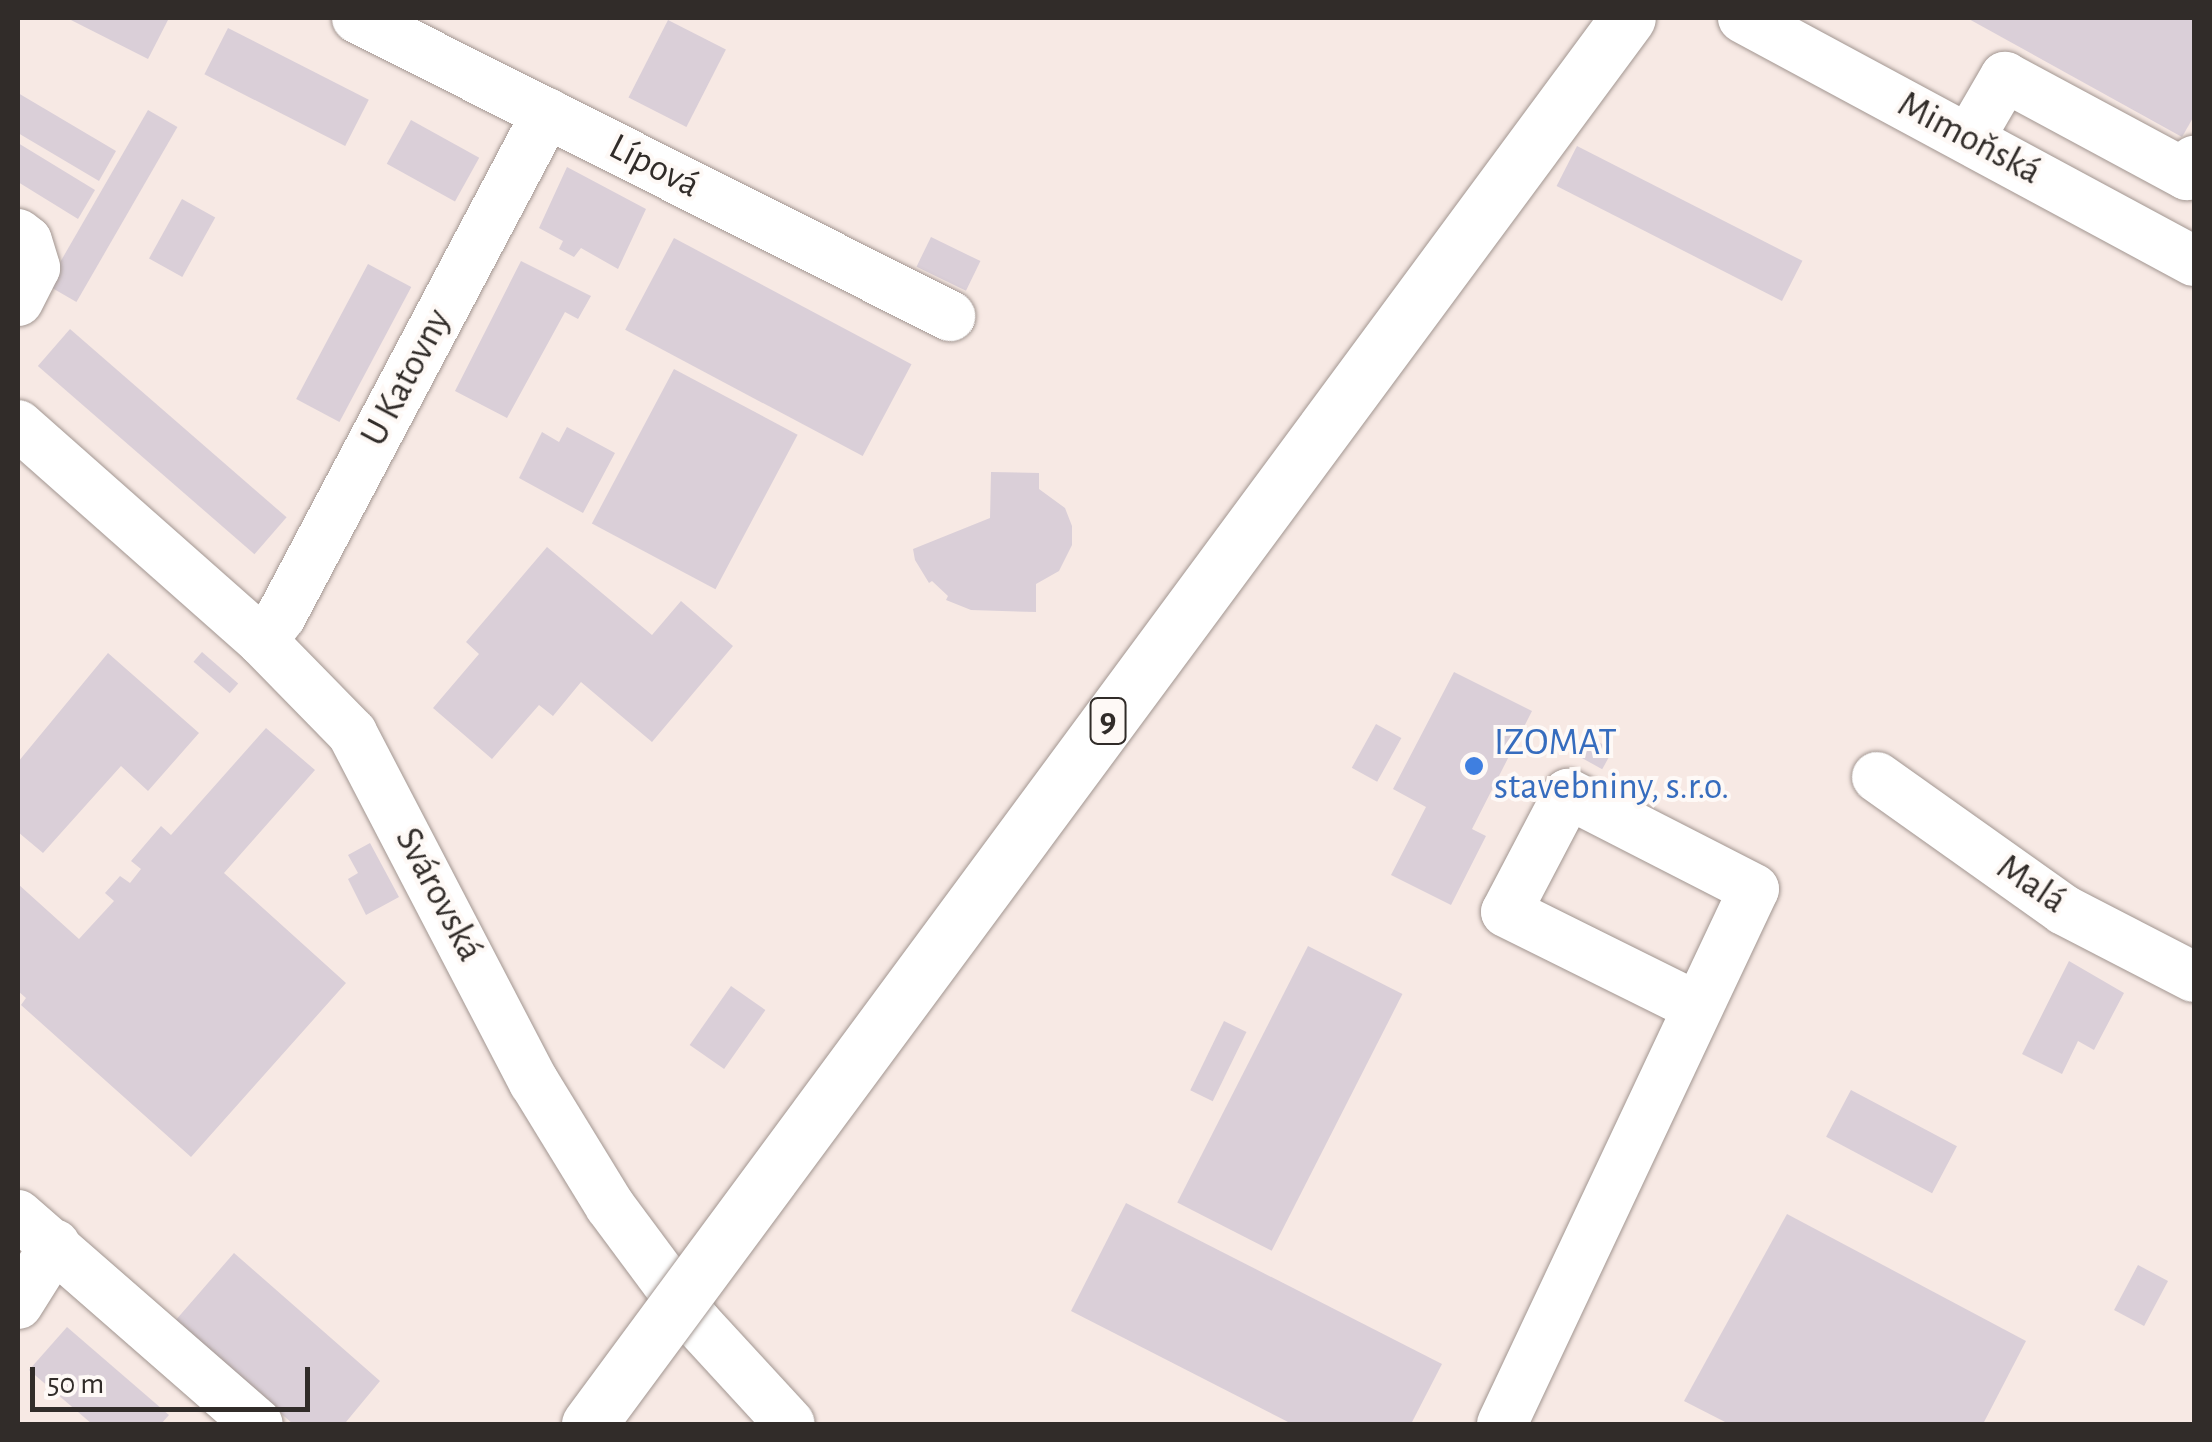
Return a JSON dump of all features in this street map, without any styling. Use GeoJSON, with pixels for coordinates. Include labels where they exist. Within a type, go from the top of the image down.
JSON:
{"type":"FeatureCollection","features":[{"type":"Feature","properties":{"kind":"main road","name":"9"},"geometry":{"type":"LineString","coordinates":[[589,1424],[1628,18]]}},
{"type":"Feature","properties":{"kind":"street","name":"Lípová"},"geometry":{"type":"LineString","coordinates":[[358,18],[950,316]]}},
{"type":"Feature","properties":{"kind":"street","name":"Mimoňská"},"geometry":{"type":"LineString","coordinates":[[1742,18],[2194,261]]}},
{"type":"Feature","properties":{"kind":"street"},"geometry":{"type":"LineString","coordinates":[[1969,140],[2004,77],[2187,175],[2194,161]]}},
{"type":"Feature","properties":{"kind":"street","name":"U Katovny"},"geometry":{"type":"LineString","coordinates":[[262,641],[281,616],[547,113]]}},
{"type":"Feature","properties":{"kind":"street"},"geometry":{"type":"LineString","coordinates":[[18,234],[27,241],[35,268],[18,302]]}},
{"type":"Feature","properties":{"kind":"street","name":"Svárovská"},"geometry":{"type":"LineString","coordinates":[[18,425],[262,641],[352,733],[534,1082],[610,1206],[697,1323],[790,1424]]}},
{"type":"Feature","properties":{"kind":"street","name":"Malá"},"geometry":{"type":"LineString","coordinates":[[1877,776],[2064,910],[2194,977]]}},
{"type":"Feature","properties":{"kind":"street"},"geometry":{"type":"LineString","coordinates":[[1502,1424],[1754,889],[1568,794],[1506,912],[1696,1007]]}},
{"type":"Feature","properties":{"kind":"street"},"geometry":{"type":"LineString","coordinates":[[18,1304],[36,1230],[258,1424]]}},
{"type":"Feature","properties":{"kind":"building"},"geometry":{"type":"Polygon","coordinates":[[[67,18],[169,18],[148,59],[67,18]]]}},
{"type":"Feature","properties":{"kind":"building"},"geometry":{"type":"Polygon","coordinates":[[[1967,18],[2194,18],[2194,116],[2182,137],[1967,18]]]}},
{"type":"Feature","properties":{"kind":"building"},"geometry":{"type":"Polygon","coordinates":[[[668,20],[726,50],[686,127],[629,98],[668,20]]]}},
{"type":"Feature","properties":{"kind":"building"},"geometry":{"type":"Polygon","coordinates":[[[228,28],[369,100],[345,146],[204,74],[228,28]]]}},
{"type":"Feature","properties":{"kind":"building"},"geometry":{"type":"Polygon","coordinates":[[[18,93],[116,151],[99,181],[18,133],[18,93]]]}},
{"type":"Feature","properties":{"kind":"building"},"geometry":{"type":"Polygon","coordinates":[[[148,110],[177,127],[76,302],[47,285],[148,110]]]}},
{"type":"Feature","properties":{"kind":"building"},"geometry":{"type":"Polygon","coordinates":[[[411,120],[479,158],[455,202],[387,164],[411,120]]]}},
{"type":"Feature","properties":{"kind":"building"},"geometry":{"type":"Polygon","coordinates":[[[18,143],[95,190],[78,219],[18,182],[18,143]]]}},
{"type":"Feature","properties":{"kind":"building"},"geometry":{"type":"Polygon","coordinates":[[[1577,146],[1802,261],[1782,301],[1557,186],[1577,146]]]}},
{"type":"Feature","properties":{"kind":"building"},"geometry":{"type":"Polygon","coordinates":[[[567,167],[646,209],[618,269],[581,248],[574,257],[559,249],[563,241],[539,228],[567,167]]]}},
{"type":"Feature","properties":{"kind":"building"},"geometry":{"type":"Polygon","coordinates":[[[182,199],[215,217],[182,277],[149,258],[182,199]]]}},
{"type":"Feature","properties":{"kind":"building"},"geometry":{"type":"Polygon","coordinates":[[[931,237],[980,261],[966,291],[917,267],[931,237]]]}},
{"type":"Feature","properties":{"kind":"building"},"geometry":{"type":"Polygon","coordinates":[[[674,238],[912,364],[863,456],[625,330],[674,238]]]}},
{"type":"Feature","properties":{"kind":"building"},"geometry":{"type":"Polygon","coordinates":[[[521,261],[591,296],[578,319],[565,312],[507,418],[455,391],[521,261]]]}},
{"type":"Feature","properties":{"kind":"building"},"geometry":{"type":"Polygon","coordinates":[[[368,264],[411,287],[339,422],[296,399],[368,264]]]}},
{"type":"Feature","properties":{"kind":"building"},"geometry":{"type":"Polygon","coordinates":[[[70,329],[287,517],[254,554],[38,366],[70,329]]]}},
{"type":"Feature","properties":{"kind":"building"},"geometry":{"type":"Polygon","coordinates":[[[674,369],[798,435],[715,589],[592,524],[674,369]]]}},
{"type":"Feature","properties":{"kind":"building"},"geometry":{"type":"Polygon","coordinates":[[[567,427],[615,453],[583,513],[519,478],[542,432],[559,442],[567,427]]]}},
{"type":"Feature","properties":{"kind":"building"},"geometry":{"type":"Polygon","coordinates":[[[991,472],[1039,473],[1039,489],[1065,508],[1072,526],[1072,545],[1059,571],[1036,584],[1036,612],[971,610],[946,600],[948,596],[932,581],[929,583],[915,560],[913,549],[990,518],[991,472]]]}},
{"type":"Feature","properties":{"kind":"building"},"geometry":{"type":"Polygon","coordinates":[[[547,547],[652,635],[681,601],[733,646],[652,742],[581,682],[553,716],[539,705],[492,759],[433,708],[479,654],[466,642],[547,547]]]}},
{"type":"Feature","properties":{"kind":"building"},"geometry":{"type":"Polygon","coordinates":[[[202,652],[238,683],[230,693],[193,662],[202,652]]]}},
{"type":"Feature","properties":{"kind":"building"},"geometry":{"type":"Polygon","coordinates":[[[108,653],[199,733],[148,791],[121,766],[43,853],[18,832],[18,762],[108,653]]]}},
{"type":"Feature","properties":{"kind":"building"},"geometry":{"type":"Polygon","coordinates":[[[1454,672],[1532,711],[1472,829],[1486,836],[1451,905],[1391,875],[1426,807],[1393,789],[1454,672]]]}},
{"type":"Feature","properties":{"kind":"building"},"geometry":{"type":"Polygon","coordinates":[[[1376,724],[1401,738],[1377,782],[1352,768],[1376,724]]]}},
{"type":"Feature","properties":{"kind":"building"},"geometry":{"type":"Polygon","coordinates":[[[266,728],[315,770],[224,873],[346,983],[191,1157],[21,1005],[26,998],[18,991],[18,884],[79,939],[114,901],[105,893],[120,876],[130,883],[141,869],[131,861],[161,826],[171,835],[266,728]]]}},
{"type":"Feature","properties":{"kind":"building"},"geometry":{"type":"Polygon","coordinates":[[[1584,734],[1613,750],[1602,769],[1573,753],[1584,734]]]}},
{"type":"Feature","properties":{"kind":"building"},"geometry":{"type":"Polygon","coordinates":[[[370,843],[399,897],[366,915],[348,879],[358,873],[348,855],[370,843]]]}},
{"type":"Feature","properties":{"kind":"building"},"geometry":{"type":"Polygon","coordinates":[[[1308,946],[1402,994],[1272,1251],[1177,1203],[1308,946]]]}},
{"type":"Feature","properties":{"kind":"building"},"geometry":{"type":"Polygon","coordinates":[[[2069,961],[2124,993],[2094,1050],[2078,1041],[2062,1074],[2022,1054],[2069,961]]]}},
{"type":"Feature","properties":{"kind":"building"},"geometry":{"type":"Polygon","coordinates":[[[731,986],[765,1010],[724,1069],[690,1045],[731,986]]]}},
{"type":"Feature","properties":{"kind":"building"},"geometry":{"type":"Polygon","coordinates":[[[1224,1021],[1246,1032],[1213,1101],[1190,1090],[1224,1021]]]}},
{"type":"Feature","properties":{"kind":"building"},"geometry":{"type":"Polygon","coordinates":[[[1851,1090],[1957,1146],[1932,1193],[1826,1137],[1851,1090]]]}},
{"type":"Feature","properties":{"kind":"building"},"geometry":{"type":"Polygon","coordinates":[[[1126,1203],[1442,1364],[1411,1424],[1292,1424],[1071,1311],[1126,1203]]]}},
{"type":"Feature","properties":{"kind":"building"},"geometry":{"type":"Polygon","coordinates":[[[1787,1214],[2026,1341],[1983,1424],[1729,1424],[1684,1401],[1787,1214]]]}},
{"type":"Feature","properties":{"kind":"building"},"geometry":{"type":"Polygon","coordinates":[[[234,1253],[380,1381],[346,1422],[350,1424],[293,1424],[175,1321],[234,1253]]]}},
{"type":"Feature","properties":{"kind":"building"},"geometry":{"type":"Polygon","coordinates":[[[2138,1265],[2168,1281],[2144,1326],[2114,1310],[2138,1265]]]}},
{"type":"Feature","properties":{"kind":"building"},"geometry":{"type":"Polygon","coordinates":[[[67,1327],[169,1415],[161,1424],[92,1424],[29,1370],[67,1327]]]}},
{"type":"Feature","properties":{"kind":"place","name":"IZOMAT stavebniny, s.r.o."},"geometry":{"type":"Point","coordinates":[1474,766]}}]}
